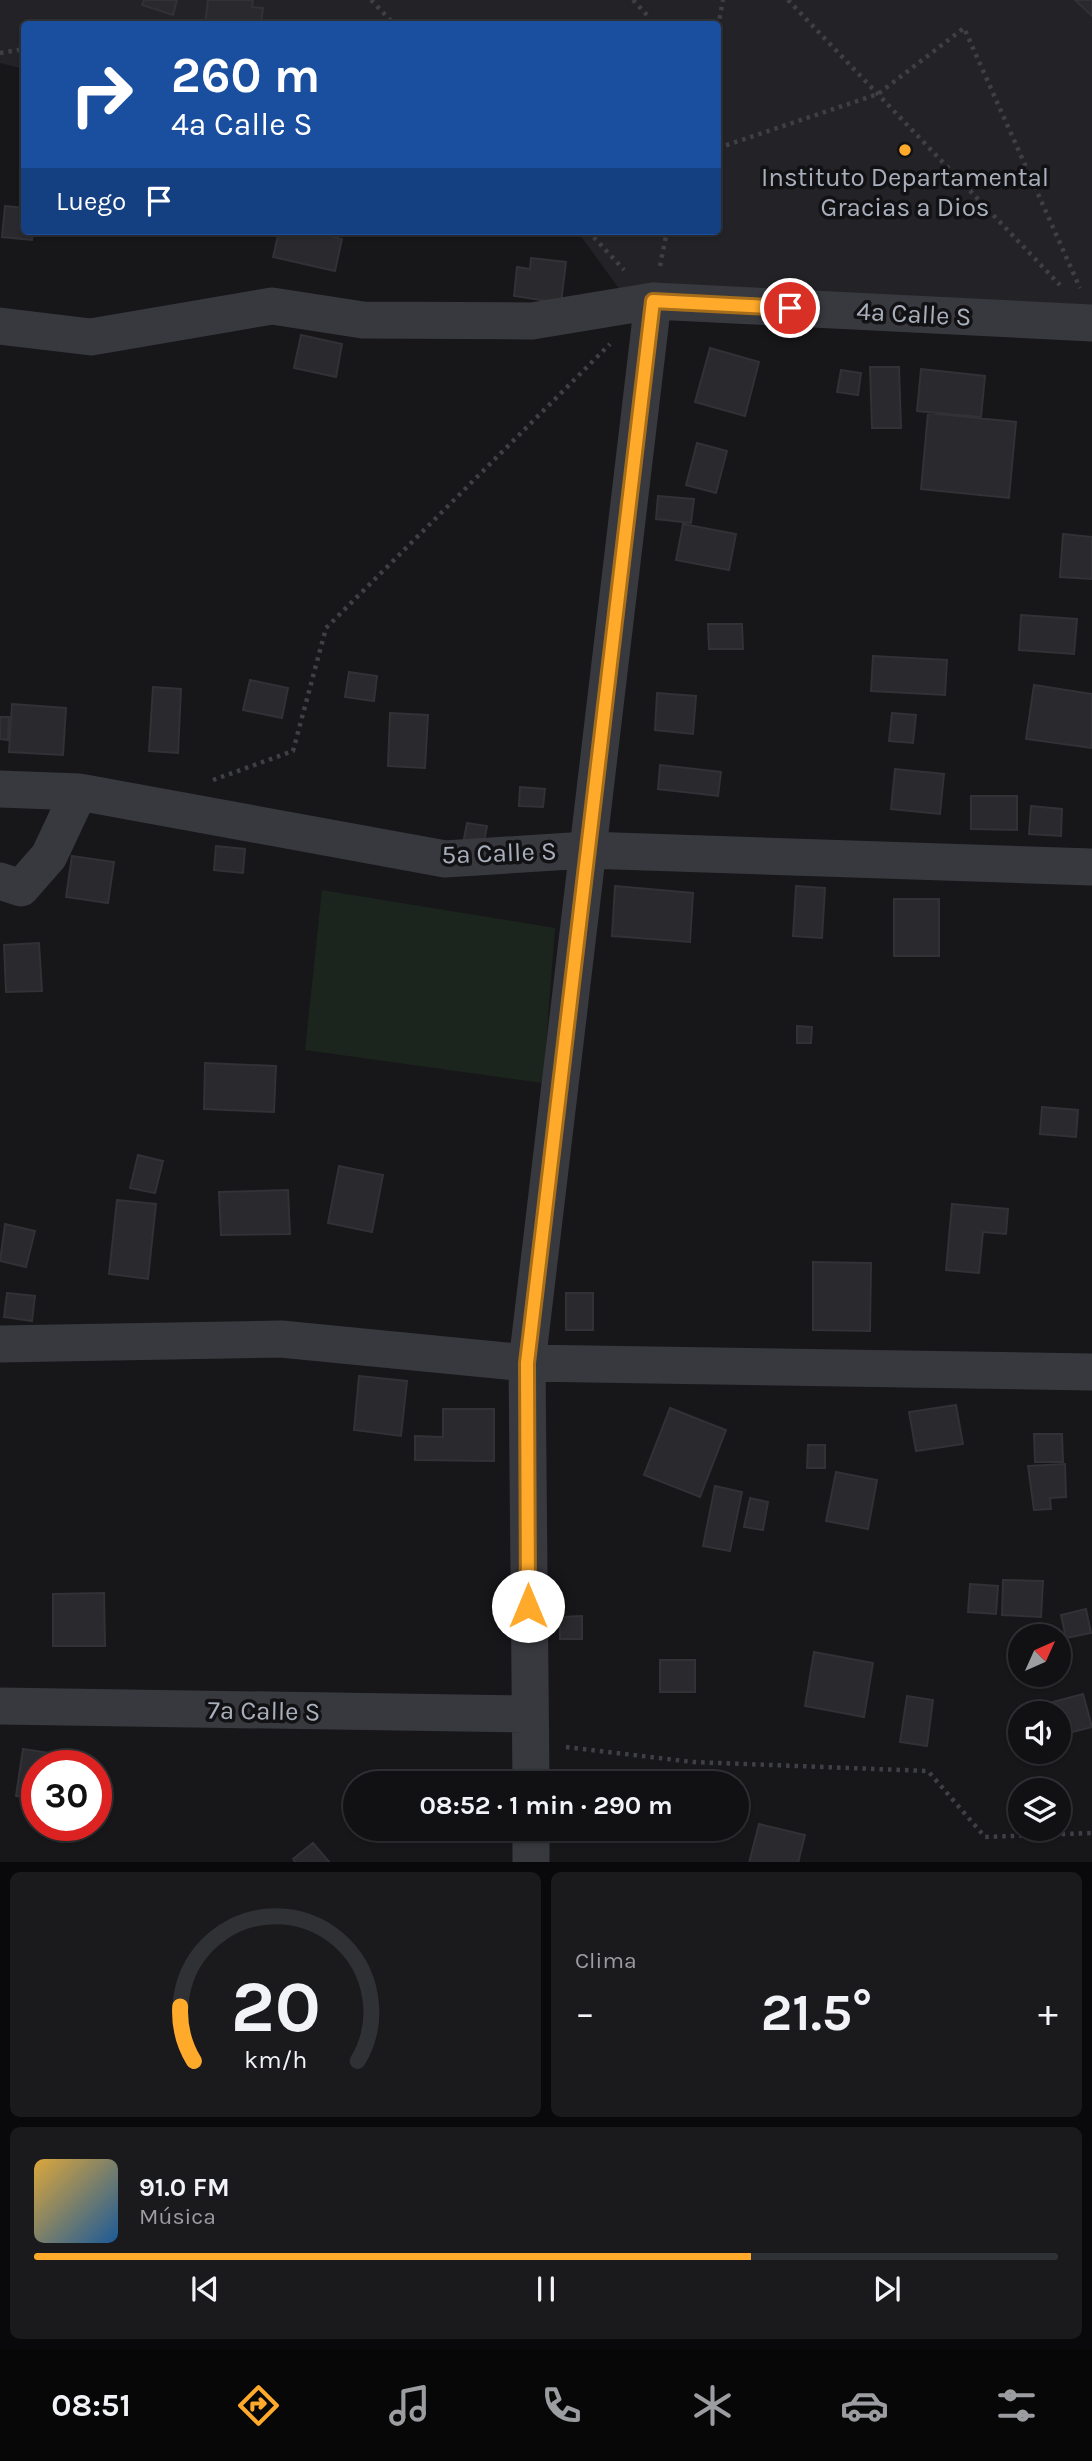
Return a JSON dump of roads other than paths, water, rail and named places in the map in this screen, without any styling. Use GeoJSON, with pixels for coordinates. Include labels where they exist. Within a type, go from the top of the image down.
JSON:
{"type":"FeatureCollection","features":[{"type":"Feature","properties":{"kind":"street","name":"4a Calle S"},"geometry":{"type":"LineString","coordinates":[[0,326],[91,337],[272,306],[363,320],[532,321],[653,301],[1086,306]]}},
{"type":"Feature","properties":{"kind":"street"},"geometry":{"type":"LineString","coordinates":[[531,1771],[527,1363],[653,301]]}},
{"type":"Feature","properties":{"kind":"street","name":"5a Calle S"},"geometry":{"type":"LineString","coordinates":[[0,789],[79,792],[446,859],[586,850],[1092,867]]}},
{"type":"Feature","properties":{"kind":"street"},"geometry":{"type":"LineString","coordinates":[[0,881],[21,888],[48,856],[79,792]]}},
{"type":"Feature","properties":{"kind":"street"},"geometry":{"type":"LineString","coordinates":[[0,1344],[281,1339],[527,1363],[1092,1372]]}},
{"type":"Feature","properties":{"kind":"street","name":"7a Calle S"},"geometry":{"type":"LineString","coordinates":[[0,1706],[529,1728]]}},
{"type":"Feature","properties":{"kind":"street"},"geometry":{"type":"LineString","coordinates":[[531,1841],[531,1862]]}},
{"type":"Feature","properties":{"kind":"place","name":"Instituto Departamental Gracias a Dios"},"geometry":{"type":"Point","coordinates":[905,150]}}]}
